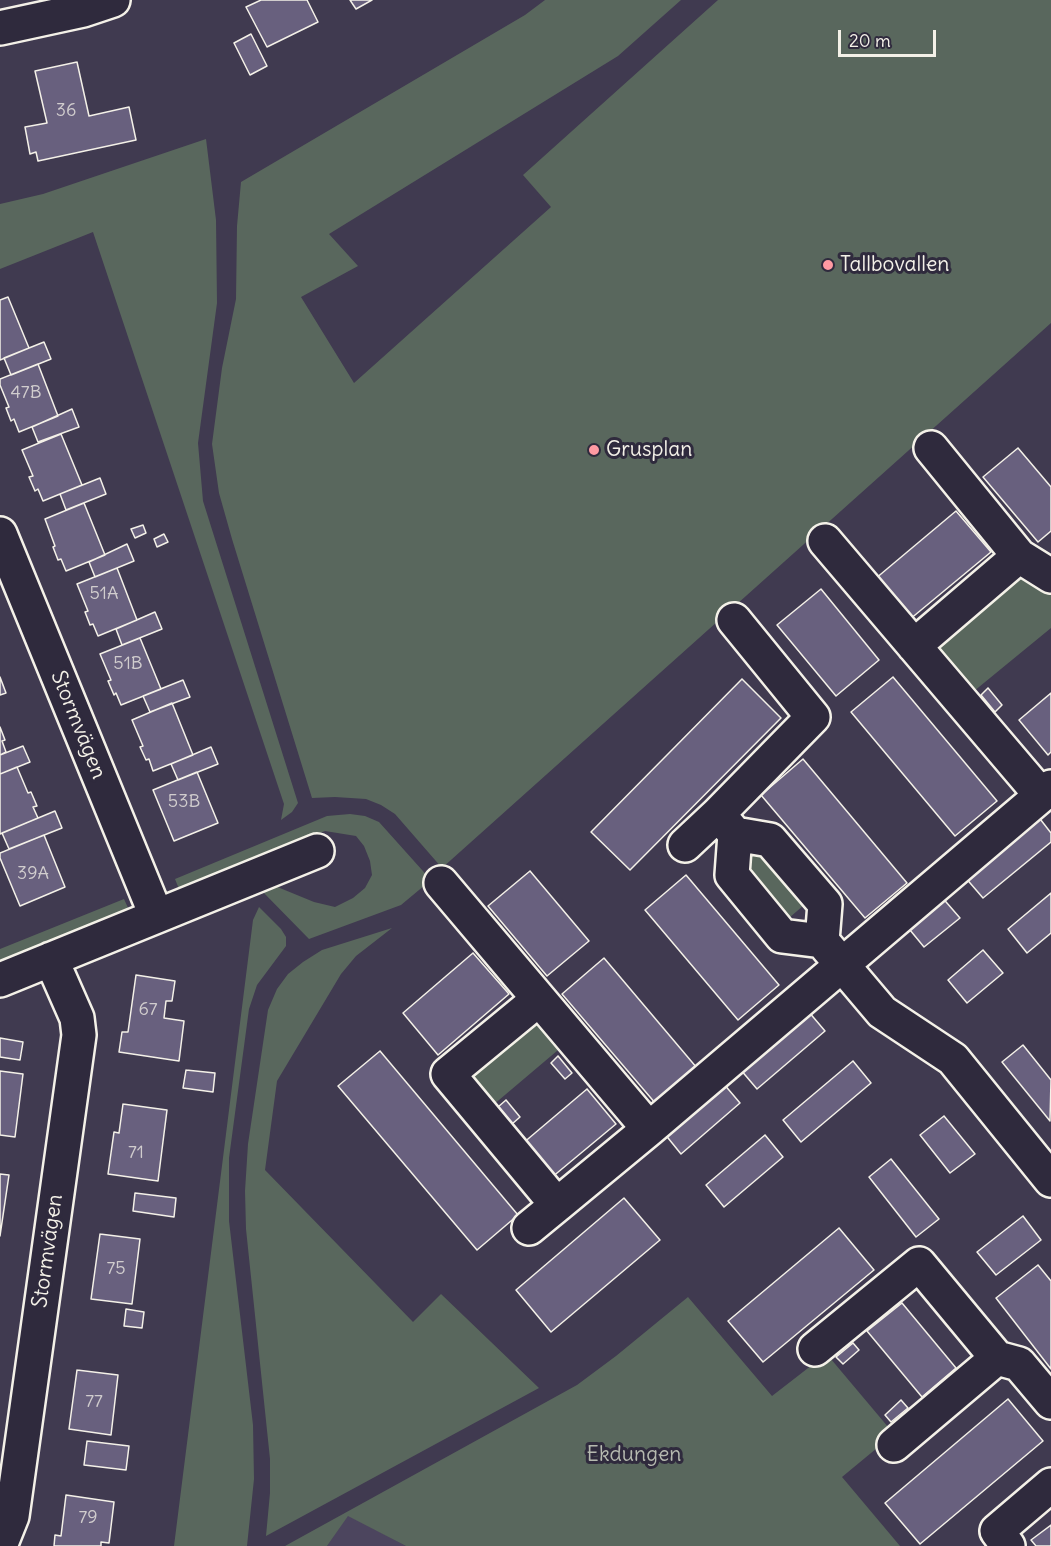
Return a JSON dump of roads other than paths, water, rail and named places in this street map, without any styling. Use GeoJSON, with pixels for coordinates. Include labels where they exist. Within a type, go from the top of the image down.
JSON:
{"type":"FeatureCollection","features":[{"type":"Feature","properties":{"kind":"street"},"geometry":{"type":"LineString","coordinates":[[0,28],[50,18],[114,0]]}},
{"type":"Feature","properties":{"kind":"street"},"geometry":{"type":"LineString","coordinates":[[931,448],[1019,556],[1051,576]]}},
{"type":"Feature","properties":{"kind":"street","name":"Stormvägen"},"geometry":{"type":"LineString","coordinates":[[0,534],[156,915]]}},
{"type":"Feature","properties":{"kind":"street"},"geometry":{"type":"LineString","coordinates":[[529,1228],[649,1129],[832,953],[1046,791],[914,646],[825,541]]}},
{"type":"Feature","properties":{"kind":"street"},"geometry":{"type":"LineString","coordinates":[[914,646],[1019,556]]}},
{"type":"Feature","properties":{"kind":"street"},"geometry":{"type":"LineString","coordinates":[[685,845],[726,824],[813,717],[734,620]]}},
{"type":"Feature","properties":{"kind":"street"},"geometry":{"type":"LineString","coordinates":[[726,824],[770,840],[825,904],[832,953]]}},
{"type":"Feature","properties":{"kind":"street"},"geometry":{"type":"LineString","coordinates":[[726,824],[732,875],[782,936],[832,953],[882,1012],[953,1059],[1051,1180]]}},
{"type":"Feature","properties":{"kind":"street"},"geometry":{"type":"LineString","coordinates":[[0,980],[317,851]]}},
{"type":"Feature","properties":{"kind":"street"},"geometry":{"type":"LineString","coordinates":[[441,883],[649,1129]]}},
{"type":"Feature","properties":{"kind":"street","name":"Stormvägen"},"geometry":{"type":"LineString","coordinates":[[0,1546],[12,1516],[79,1035],[77,1018],[51,959]]}},
{"type":"Feature","properties":{"kind":"street"},"geometry":{"type":"LineString","coordinates":[[539,999],[448,1074],[556,1205]]}},
{"type":"Feature","properties":{"kind":"street"},"geometry":{"type":"LineString","coordinates":[[815,1350],[919,1264],[997,1358],[1019,1364],[1051,1402]]}},
{"type":"Feature","properties":{"kind":"street"},"geometry":{"type":"LineString","coordinates":[[894,1445],[997,1358]]}},
{"type":"Feature","properties":{"kind":"street"},"geometry":{"type":"LineString","coordinates":[[1008,1546],[997,1531],[1051,1485]]}},
{"type":"Feature","properties":{"kind":"place","name":"Tallbovallen"},"geometry":{"type":"Point","coordinates":[828,265]}},
{"type":"Feature","properties":{"kind":"place","name":"Grusplan"},"geometry":{"type":"Point","coordinates":[594,450]}},
{"type":"Feature","properties":{"kind":"park label","name":"Ekdungen"},"geometry":{"type":"Point","coordinates":[634,1455]}}]}
